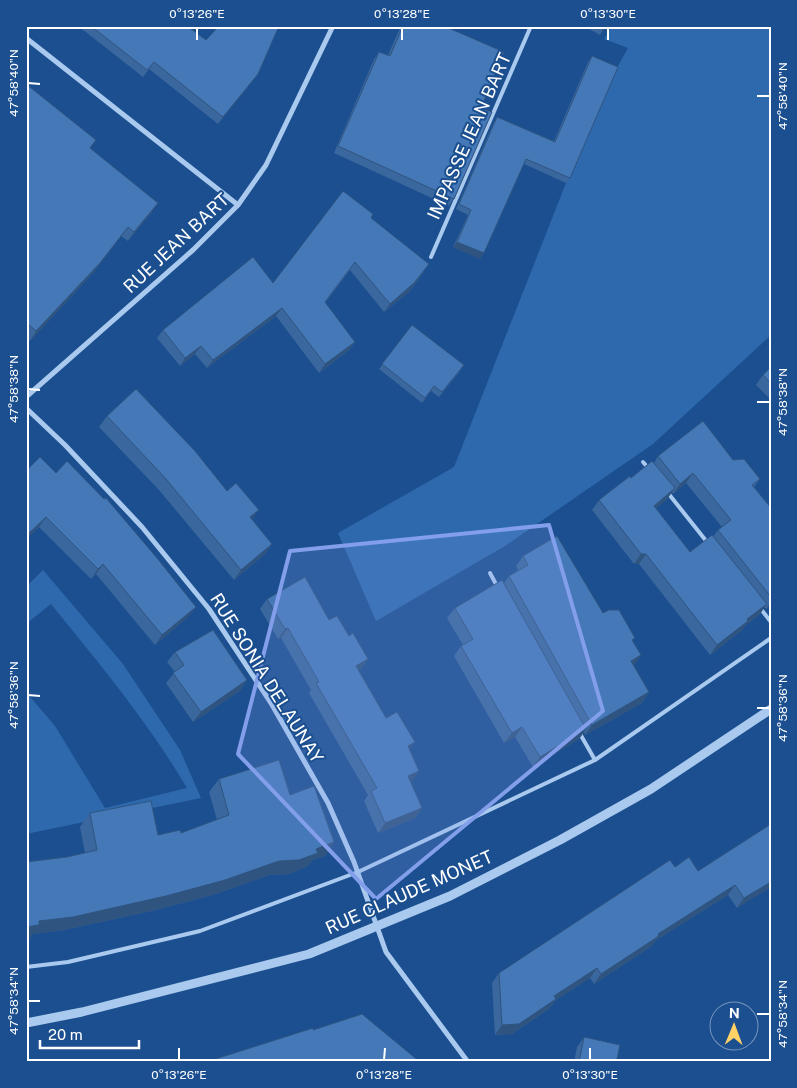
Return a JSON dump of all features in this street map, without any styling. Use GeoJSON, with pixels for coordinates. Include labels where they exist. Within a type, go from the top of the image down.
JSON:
{"type":"FeatureCollection","features":[{"type":"Feature","properties":{"kind":"street","name":"RUE JEAN BART"},"geometry":{"type":"LineString","coordinates":[[26,397],[193,250],[238,205],[266,164],[333,26]]}},
{"type":"Feature","properties":{"kind":"street"},"geometry":{"type":"LineString","coordinates":[[26,38],[238,205]]}},
{"type":"Feature","properties":{"kind":"street","name":"RUE SONIA DELAUNAY"},"geometry":{"type":"LineString","coordinates":[[26,408],[65,445],[142,527],[209,608],[271,703],[328,803],[358,872],[386,952],[468,1062]]}},
{"type":"Feature","properties":{"kind":"street","name":"RUE CLAUDE MONET"},"geometry":{"type":"LineString","coordinates":[[26,1023],[82,1012],[300,956],[450,896],[560,840],[651,789],[771,709]]}},
{"type":"Feature","properties":{"kind":"lane","name":"IMPASSE JEAN BART"},"geometry":{"type":"LineString","coordinates":[[431,257],[531,26]]}},
{"type":"Feature","properties":{"kind":"lane"},"geometry":{"type":"LineString","coordinates":[[643,462],[655,477]]}},
{"type":"Feature","properties":{"kind":"lane"},"geometry":{"type":"LineString","coordinates":[[668,492],[710,546]]}},
{"type":"Feature","properties":{"kind":"lane"},"geometry":{"type":"LineString","coordinates":[[490,573],[499,590]]}},
{"type":"Feature","properties":{"kind":"lane"},"geometry":{"type":"LineString","coordinates":[[759,607],[771,622]]}},
{"type":"Feature","properties":{"kind":"lane"},"geometry":{"type":"LineString","coordinates":[[26,967],[68,962],[200,931],[358,872],[595,760],[771,638]]}},
{"type":"Feature","properties":{"kind":"lane"},"geometry":{"type":"LineString","coordinates":[[576,726],[595,760]]}},
{"type":"Feature","properties":{"kind":"highlighted area"},"geometry":{"type":"Polygon","coordinates":[[[549,525],[603,711],[376,899],[238,754],[290,551],[549,525]]]}},
{"type":"Feature","properties":{"kind":"shaded area"},"geometry":{"type":"Polygon","coordinates":[[[612,26],[771,26],[771,335],[653,444],[505,546],[376,621],[338,533],[454,467],[566,183],[614,73],[628,48],[604,39],[612,26]]]}},
{"type":"Feature","properties":{"kind":"shaded area"},"geometry":{"type":"Polygon","coordinates":[[[43,570],[123,664],[180,750],[201,798],[26,834],[26,692],[55,726],[105,808],[187,788],[139,716],[51,604],[26,624],[26,587],[43,570]]]}},
{"type":"Feature","properties":{"kind":"building"},"geometry":{"type":"Polygon","coordinates":[[[91,26],[187,26],[206,40],[219,26],[279,26],[258,74],[223,117],[154,62],[147,70],[91,26]]]}},
{"type":"Feature","properties":{"kind":"building"},"geometry":{"type":"Polygon","coordinates":[[[403,26],[444,26],[504,52],[481,108],[492,112],[454,199],[338,146],[379,52],[390,56],[403,26]]]}},
{"type":"Feature","properties":{"kind":"building"},"geometry":{"type":"Polygon","coordinates":[[[597,26],[605,26],[604,30],[597,26]]]}},
{"type":"Feature","properties":{"kind":"building"},"geometry":{"type":"Polygon","coordinates":[[[592,56],[618,67],[570,178],[526,159],[484,253],[457,242],[471,210],[459,204],[497,117],[555,142],[592,56]]]}},
{"type":"Feature","properties":{"kind":"building"},"geometry":{"type":"Polygon","coordinates":[[[26,84],[96,140],[90,148],[158,203],[134,232],[128,227],[100,263],[36,331],[26,322],[26,84]]]}},
{"type":"Feature","properties":{"kind":"building"},"geometry":{"type":"Polygon","coordinates":[[[343,191],[373,214],[371,218],[429,264],[414,283],[390,304],[355,262],[325,302],[355,342],[325,364],[282,308],[213,360],[201,346],[185,358],[163,330],[253,257],[273,283],[343,191]]]}},
{"type":"Feature","properties":{"kind":"building"},"geometry":{"type":"Polygon","coordinates":[[[412,325],[464,365],[442,392],[434,386],[425,398],[382,364],[412,325]]]}},
{"type":"Feature","properties":{"kind":"building"},"geometry":{"type":"Polygon","coordinates":[[[771,367],[771,383],[763,375],[771,367]]]}},
{"type":"Feature","properties":{"kind":"building"},"geometry":{"type":"Polygon","coordinates":[[[136,389],[195,451],[227,491],[236,483],[259,510],[250,517],[272,544],[241,570],[166,479],[107,416],[136,389]]]}},
{"type":"Feature","properties":{"kind":"building"},"geometry":{"type":"Polygon","coordinates":[[[703,421],[733,460],[744,459],[760,479],[752,485],[771,508],[771,597],[718,530],[731,520],[693,473],[680,484],[658,456],[703,421]]]}},
{"type":"Feature","properties":{"kind":"building"},"geometry":{"type":"Polygon","coordinates":[[[40,457],[56,473],[67,461],[104,499],[106,498],[196,607],[162,635],[103,564],[98,569],[46,517],[26,536],[26,471],[40,457]]]}},
{"type":"Feature","properties":{"kind":"building"},"geometry":{"type":"Polygon","coordinates":[[[652,461],[675,488],[654,506],[690,552],[712,535],[767,604],[717,645],[646,554],[641,554],[599,500],[652,461]]]}},
{"type":"Feature","properties":{"kind":"building"},"geometry":{"type":"Polygon","coordinates":[[[557,536],[603,613],[609,610],[619,610],[635,638],[632,640],[641,655],[631,661],[649,692],[592,725],[509,576],[528,565],[523,556],[557,536]]]}},
{"type":"Feature","properties":{"kind":"building"},"geometry":{"type":"Polygon","coordinates":[[[305,577],[329,620],[337,616],[349,636],[353,633],[368,659],[356,666],[386,718],[397,712],[415,742],[408,746],[419,771],[408,776],[422,808],[385,823],[371,791],[377,788],[316,683],[319,682],[288,628],[285,629],[267,599],[305,577]]]}},
{"type":"Feature","properties":{"kind":"building"},"geometry":{"type":"Polygon","coordinates":[[[502,580],[586,729],[540,757],[522,727],[512,733],[461,646],[473,639],[455,608],[502,580]]]}},
{"type":"Feature","properties":{"kind":"building"},"geometry":{"type":"Polygon","coordinates":[[[213,630],[247,680],[201,712],[173,673],[184,665],[175,652],[213,630]]]}},
{"type":"Feature","properties":{"kind":"building"},"geometry":{"type":"Polygon","coordinates":[[[279,760],[290,795],[314,786],[334,842],[316,849],[318,853],[299,860],[279,861],[225,880],[166,896],[73,917],[39,921],[39,925],[26,927],[26,862],[67,857],[97,850],[90,813],[151,801],[158,835],[180,830],[181,833],[229,815],[219,779],[279,760]]]}},
{"type":"Feature","properties":{"kind":"building"},"geometry":{"type":"Polygon","coordinates":[[[771,824],[771,882],[744,898],[735,885],[658,934],[659,936],[601,974],[597,968],[554,996],[556,999],[519,1024],[502,1025],[499,973],[670,860],[675,867],[689,857],[698,871],[771,824]]]}},
{"type":"Feature","properties":{"kind":"building"},"geometry":{"type":"Polygon","coordinates":[[[362,1014],[420,1062],[206,1062],[313,1028],[313,1030],[362,1014]]]}},
{"type":"Feature","properties":{"kind":"building"},"geometry":{"type":"Polygon","coordinates":[[[584,1037],[620,1045],[617,1059],[621,1062],[579,1062],[584,1037]]]}}]}
